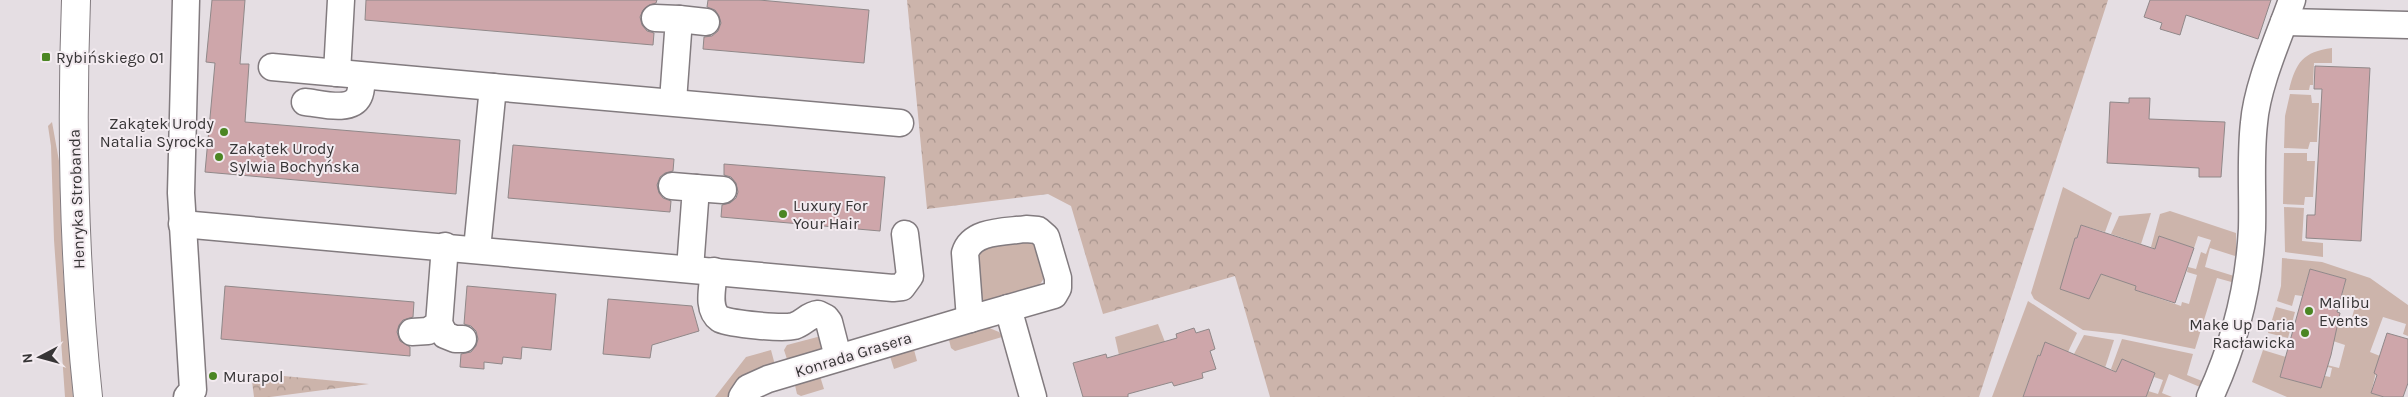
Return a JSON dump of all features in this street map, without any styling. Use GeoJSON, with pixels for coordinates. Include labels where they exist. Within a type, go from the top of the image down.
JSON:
{"type":"FeatureCollection","features":[{"type":"Feature","properties":{"kind":"street","name":"Henryka Strobanda"},"geometry":{"type":"LineString","coordinates":[[76,0],[73,175],[77,258],[88,397]]}},
{"type":"Feature","properties":{"kind":"street"},"geometry":{"type":"LineString","coordinates":[[186,0],[181,122],[182,224],[193,390],[187,397]]}},
{"type":"Feature","properties":{"kind":"street"},"geometry":{"type":"LineString","coordinates":[[304,102],[340,105],[352,103],[360,94],[349,74],[341,0]]}},
{"type":"Feature","properties":{"kind":"street"},"geometry":{"type":"LineString","coordinates":[[2210,397],[2230,347],[2245,288],[2252,228],[2254,122],[2257,103],[2288,11],[2408,25]]}},
{"type":"Feature","properties":{"kind":"street"},"geometry":{"type":"LineString","coordinates":[[673,101],[667,18],[706,22]]}},
{"type":"Feature","properties":{"kind":"street"},"geometry":{"type":"LineString","coordinates":[[272,67],[673,101],[900,123]]}},
{"type":"Feature","properties":{"kind":"street"},"geometry":{"type":"LineString","coordinates":[[477,249],[493,87]]}},
{"type":"Feature","properties":{"kind":"street"},"geometry":{"type":"LineString","coordinates":[[723,190],[684,187],[702,270],[715,316],[720,320],[786,327],[798,325],[806,318],[818,314],[829,322],[838,357]]}},
{"type":"Feature","properties":{"kind":"street"},"geometry":{"type":"LineString","coordinates":[[182,224],[445,246],[893,288],[902,287],[910,276],[905,234]]}},
{"type":"Feature","properties":{"kind":"street","name":"Konrada Grasera"},"geometry":{"type":"LineString","coordinates":[[742,397],[752,385],[838,357],[1054,295],[1058,288],[1058,278],[1046,237],[1038,230],[1026,229],[976,237],[968,244],[965,253],[970,319]]}},
{"type":"Feature","properties":{"kind":"street"},"geometry":{"type":"LineString","coordinates":[[445,246],[439,324],[444,335],[455,339],[463,339]]}},
{"type":"Feature","properties":{"kind":"street"},"geometry":{"type":"LineString","coordinates":[[1008,308],[1033,397]]}},
{"type":"Feature","properties":{"kind":"street"},"geometry":{"type":"LineString","coordinates":[[412,332],[428,331],[439,324]]}},
{"type":"Feature","properties":{"kind":"green space"},"geometry":{"type":"Polygon","coordinates":[[[907,0],[2108,0],[1979,397],[1270,397],[1235,276],[1103,314],[1071,206],[1048,194],[927,209],[907,0]]]}},
{"type":"Feature","properties":{"kind":"green space"},"geometry":{"type":"Polygon","coordinates":[[[2332,48],[2332,63],[2314,63],[2313,85],[2310,85],[2309,90],[2289,90],[2298,65],[2302,60],[2314,52],[2332,48]]]}},
{"type":"Feature","properties":{"kind":"green space"},"geometry":{"type":"Polygon","coordinates":[[[2290,94],[2311,95],[2312,103],[2319,103],[2317,142],[2310,142],[2308,149],[2284,148],[2285,116],[2290,94]]]}},
{"type":"Feature","properties":{"kind":"green space"},"geometry":{"type":"Polygon","coordinates":[[[52,122],[59,161],[63,272],[73,397],[65,397],[54,240],[51,146],[48,126],[52,122]]]}},
{"type":"Feature","properties":{"kind":"green space"},"geometry":{"type":"Polygon","coordinates":[[[2284,153],[2307,153],[2307,161],[2315,161],[2313,197],[2305,197],[2304,205],[2283,204],[2284,153]]]}},
{"type":"Feature","properties":{"kind":"green space"},"geometry":{"type":"Polygon","coordinates":[[[2063,187],[2112,213],[2105,232],[2081,225],[2077,238],[2075,238],[2061,289],[2089,299],[2101,274],[2136,285],[2135,290],[2181,306],[2182,302],[2189,304],[2197,275],[2187,272],[2188,267],[2196,269],[2201,252],[2206,254],[2211,240],[2198,236],[2194,248],[2159,236],[2155,249],[2151,247],[2160,214],[2170,211],[2236,233],[2236,249],[2240,251],[2235,256],[2210,248],[2205,267],[2234,276],[2235,283],[2217,278],[2195,349],[2120,334],[2083,330],[2034,299],[2031,293],[2063,187]]]}},
{"type":"Feature","properties":{"kind":"green space"},"geometry":{"type":"Polygon","coordinates":[[[2284,207],[2304,208],[2302,241],[2323,243],[2323,257],[2285,252],[2284,207]]]}},
{"type":"Feature","properties":{"kind":"green space"},"geometry":{"type":"Polygon","coordinates":[[[2151,213],[2141,244],[2111,234],[2119,216],[2151,213]]]}},
{"type":"Feature","properties":{"kind":"green space"},"geometry":{"type":"Polygon","coordinates":[[[1030,241],[1035,244],[1045,277],[1036,290],[984,304],[980,300],[978,253],[988,245],[1030,241]]]}},
{"type":"Feature","properties":{"kind":"green space"},"geometry":{"type":"Polygon","coordinates":[[[2282,258],[2322,262],[2370,278],[2408,305],[2408,336],[2403,334],[2406,324],[2383,317],[2370,352],[2380,356],[2371,393],[2384,397],[2287,397],[2252,382],[2263,350],[2286,357],[2281,377],[2321,388],[2325,376],[2330,377],[2332,368],[2323,366],[2323,364],[2339,368],[2345,345],[2330,340],[2334,324],[2349,328],[2356,303],[2341,299],[2346,279],[2310,269],[2302,296],[2295,295],[2292,306],[2277,301],[2281,286],[2282,258]]]}},
{"type":"Feature","properties":{"kind":"green space"},"geometry":{"type":"Polygon","coordinates":[[[2028,301],[2077,333],[2068,352],[2045,343],[2040,356],[2038,355],[2023,397],[1992,397],[2028,301]]]}},
{"type":"Feature","properties":{"kind":"green space"},"geometry":{"type":"Polygon","coordinates":[[[2276,307],[2295,312],[2288,338],[2268,333],[2276,307]]]}},
{"type":"Feature","properties":{"kind":"green space"},"geometry":{"type":"Polygon","coordinates":[[[1158,324],[1165,342],[1119,355],[1115,337],[1158,324]]]}},
{"type":"Feature","properties":{"kind":"green space"},"geometry":{"type":"Polygon","coordinates":[[[987,327],[999,332],[1002,337],[955,351],[951,348],[948,336],[987,327]]]}},
{"type":"Feature","properties":{"kind":"green space"},"geometry":{"type":"Polygon","coordinates":[[[825,335],[821,350],[788,362],[784,350],[787,345],[825,335]]]}},
{"type":"Feature","properties":{"kind":"green space"},"geometry":{"type":"Polygon","coordinates":[[[2084,335],[2114,340],[2105,368],[2074,354],[2084,335]]]}},
{"type":"Feature","properties":{"kind":"green space"},"geometry":{"type":"Polygon","coordinates":[[[2122,339],[2193,354],[2187,375],[2202,381],[2200,387],[2169,374],[2162,393],[2172,397],[2146,397],[2148,391],[2158,394],[2163,380],[2154,377],[2155,373],[2122,359],[2116,372],[2111,369],[2122,339]]]}},
{"type":"Feature","properties":{"kind":"green space"},"geometry":{"type":"Polygon","coordinates":[[[913,346],[917,361],[894,369],[889,353],[913,346]]]}},
{"type":"Feature","properties":{"kind":"green space"},"geometry":{"type":"Polygon","coordinates":[[[771,350],[775,365],[748,374],[731,397],[715,397],[746,357],[771,350]]]}},
{"type":"Feature","properties":{"kind":"green space"},"geometry":{"type":"Polygon","coordinates":[[[251,373],[369,384],[270,397],[254,397],[251,373]]]}},
{"type":"Feature","properties":{"kind":"green space"},"geometry":{"type":"Polygon","coordinates":[[[819,373],[824,389],[801,396],[797,394],[794,381],[819,373]]]}},
{"type":"Feature","properties":{"kind":"building"},"geometry":{"type":"Polygon","coordinates":[[[212,0],[245,0],[240,64],[249,64],[245,122],[460,140],[456,194],[205,172],[215,63],[206,62],[212,0]]]}},
{"type":"Feature","properties":{"kind":"building"},"geometry":{"type":"Polygon","coordinates":[[[366,0],[657,0],[656,3],[649,5],[643,10],[640,17],[642,25],[647,31],[654,33],[653,45],[365,20],[366,0]]]}},
{"type":"Feature","properties":{"kind":"building"},"geometry":{"type":"Polygon","coordinates":[[[708,0],[759,0],[869,10],[864,63],[703,49],[704,37],[712,36],[718,31],[721,23],[715,10],[707,7],[708,0]]]}},
{"type":"Feature","properties":{"kind":"building"},"geometry":{"type":"Polygon","coordinates":[[[2150,0],[2271,0],[2258,39],[2186,15],[2180,35],[2160,29],[2162,23],[2144,17],[2150,0]]]}},
{"type":"Feature","properties":{"kind":"building"},"geometry":{"type":"Polygon","coordinates":[[[2315,66],[2370,68],[2361,241],[2306,238],[2307,215],[2315,215],[2322,89],[2314,89],[2315,66]]]}},
{"type":"Feature","properties":{"kind":"building"},"geometry":{"type":"Polygon","coordinates":[[[2129,98],[2150,98],[2149,119],[2225,122],[2221,177],[2199,177],[2199,168],[2107,163],[2110,102],[2129,103],[2129,98]]]}},
{"type":"Feature","properties":{"kind":"building"},"geometry":{"type":"Polygon","coordinates":[[[513,145],[674,159],[673,171],[665,173],[660,177],[657,185],[659,193],[663,198],[671,201],[670,212],[508,198],[513,145]]]}},
{"type":"Feature","properties":{"kind":"building"},"geometry":{"type":"Polygon","coordinates":[[[724,164],[885,177],[880,231],[721,217],[722,205],[730,203],[736,198],[738,192],[736,183],[731,177],[724,175],[724,164]]]}},
{"type":"Feature","properties":{"kind":"building"},"geometry":{"type":"Polygon","coordinates":[[[2081,225],[2155,249],[2159,236],[2194,248],[2175,303],[2135,290],[2136,286],[2101,274],[2089,299],[2060,289],[2075,238],[2077,238],[2081,225]]]}},
{"type":"Feature","properties":{"kind":"building"},"geometry":{"type":"Polygon","coordinates":[[[2310,269],[2346,279],[2337,312],[2340,313],[2331,355],[2321,388],[2280,377],[2310,269]]]}},
{"type":"Feature","properties":{"kind":"building"},"geometry":{"type":"Polygon","coordinates":[[[225,286],[414,302],[413,317],[403,320],[397,332],[400,341],[410,347],[410,356],[221,339],[225,286]]]}},
{"type":"Feature","properties":{"kind":"building"},"geometry":{"type":"Polygon","coordinates":[[[467,286],[556,294],[551,350],[522,347],[521,359],[503,357],[502,364],[484,362],[484,369],[460,367],[461,354],[471,352],[476,346],[478,339],[476,331],[471,326],[464,324],[467,286]]]}},
{"type":"Feature","properties":{"kind":"building"},"geometry":{"type":"Polygon","coordinates":[[[608,299],[692,306],[699,331],[652,345],[650,358],[603,354],[608,299]]]}},
{"type":"Feature","properties":{"kind":"building"},"geometry":{"type":"Polygon","coordinates":[[[1194,328],[1196,333],[1209,329],[1215,349],[1210,351],[1216,369],[1202,373],[1203,378],[1174,386],[1172,382],[1128,394],[1128,397],[1083,397],[1073,363],[1106,354],[1107,358],[1177,338],[1176,334],[1194,328]]]}},
{"type":"Feature","properties":{"kind":"building"},"geometry":{"type":"Polygon","coordinates":[[[2387,333],[2408,339],[2408,383],[2403,397],[2384,397],[2371,393],[2377,375],[2374,373],[2387,333]]]}},
{"type":"Feature","properties":{"kind":"building"},"geometry":{"type":"Polygon","coordinates":[[[2045,342],[2116,372],[2122,359],[2155,373],[2146,397],[2023,397],[2038,355],[2040,356],[2045,342]]]}},
{"type":"Feature","properties":{"kind":"place","name":"Rybińskiego 01"},"geometry":{"type":"Point","coordinates":[46,57]}},
{"type":"Feature","properties":{"kind":"place","name":"Zakątek Urody Natalia Syrocka"},"geometry":{"type":"Point","coordinates":[224,132]}},
{"type":"Feature","properties":{"kind":"place","name":"Zakątek Urody Sylwia Bochyńska"},"geometry":{"type":"Point","coordinates":[219,157]}},
{"type":"Feature","properties":{"kind":"place","name":"Luxury For Your Hair"},"geometry":{"type":"Point","coordinates":[783,214]}},
{"type":"Feature","properties":{"kind":"place","name":"Malibu Events"},"geometry":{"type":"Point","coordinates":[2309,311]}},
{"type":"Feature","properties":{"kind":"place","name":"Make Up Daria Racławicka"},"geometry":{"type":"Point","coordinates":[2305,333]}},
{"type":"Feature","properties":{"kind":"place","name":"Murapol"},"geometry":{"type":"Point","coordinates":[213,376]}}]}
